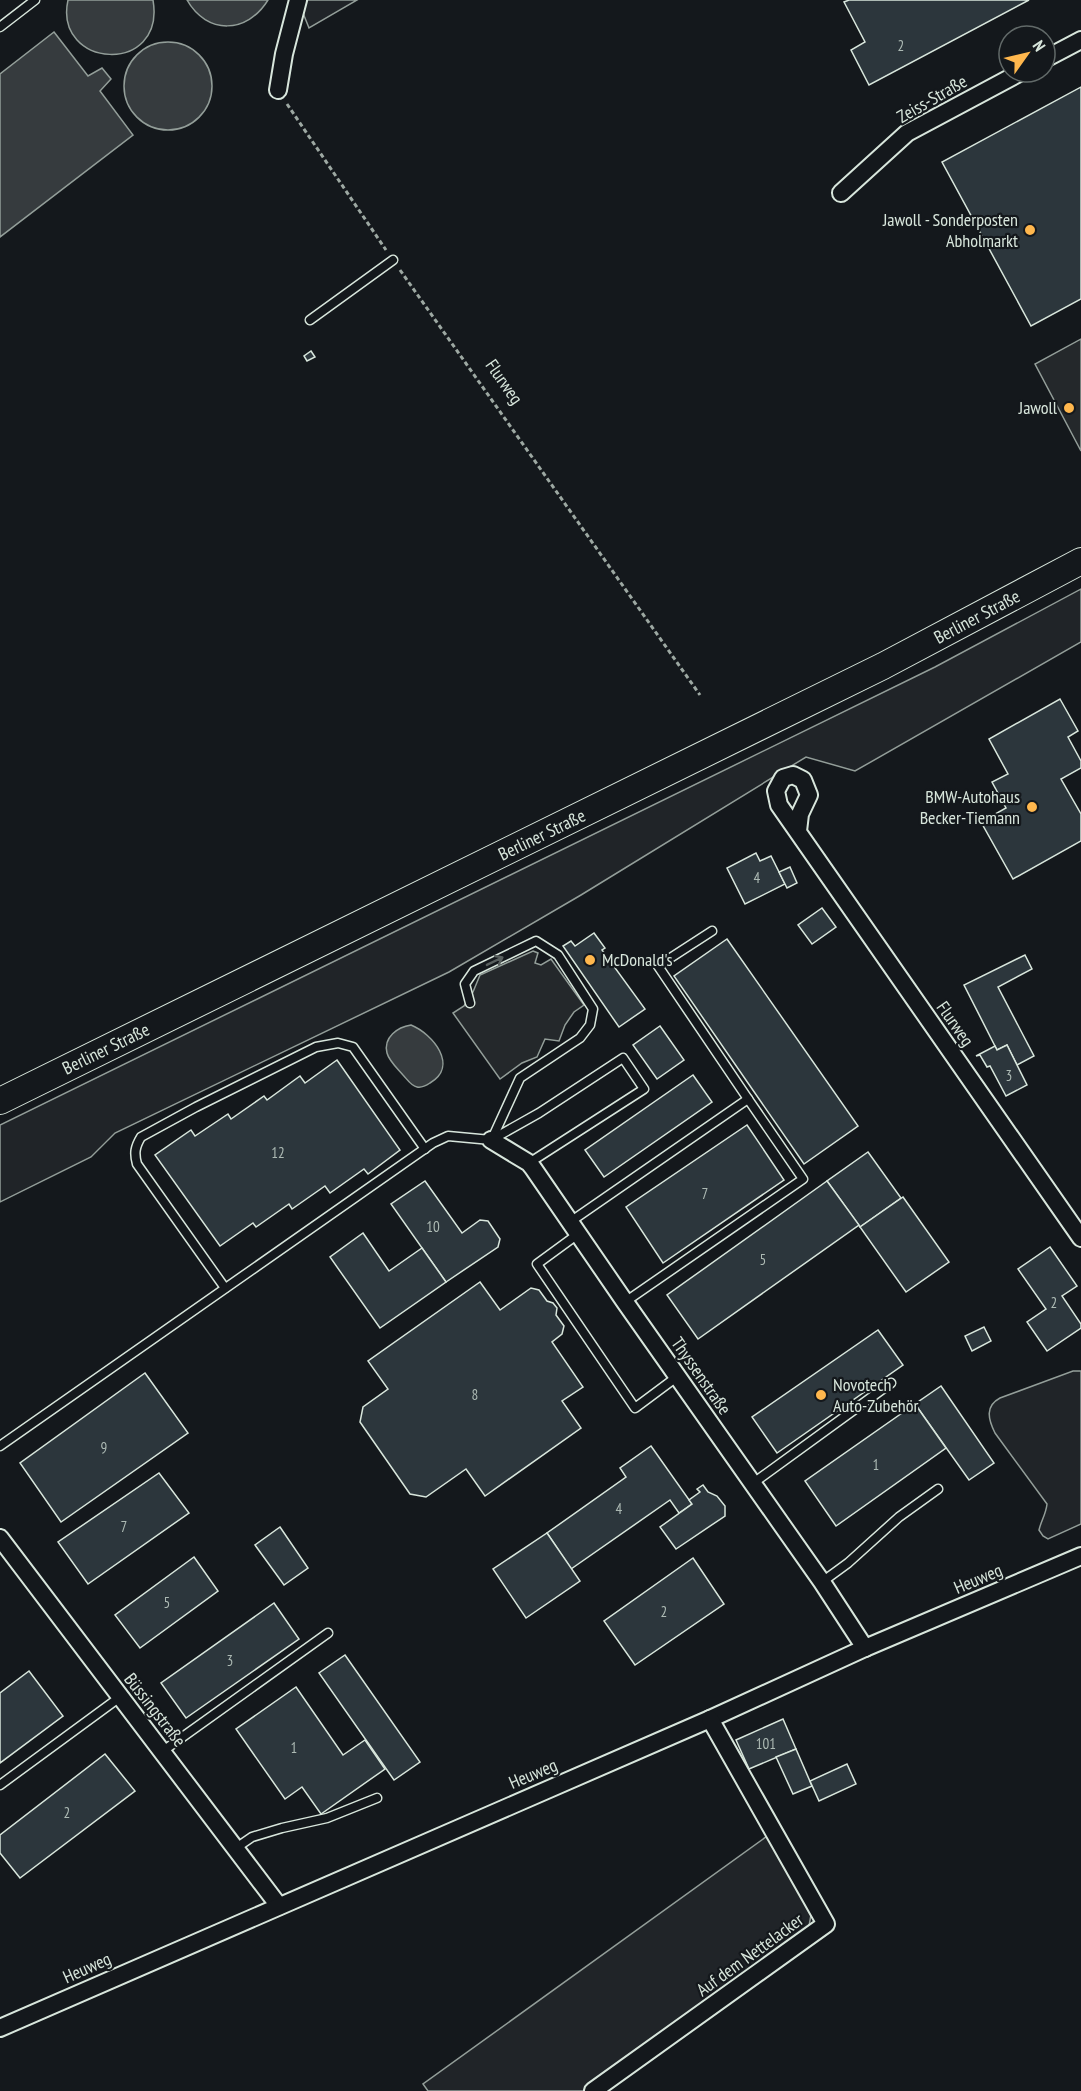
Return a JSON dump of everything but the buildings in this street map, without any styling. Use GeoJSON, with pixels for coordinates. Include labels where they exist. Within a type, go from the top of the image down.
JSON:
{"type":"FeatureCollection","features":[{"type":"Feature","properties":{"kind":"main road","name":"Berliner Straße"},"geometry":{"type":"LineString","coordinates":[[0,1101],[883,666],[1081,561]]}},
{"type":"Feature","properties":{"kind":"street"},"geometry":{"type":"LineString","coordinates":[[278,90],[284,54],[298,0]]}},
{"type":"Feature","properties":{"kind":"street"},"geometry":{"type":"LineString","coordinates":[[1057,53],[1081,40]]}},
{"type":"Feature","properties":{"kind":"street","name":"Zeiss-Straße"},"geometry":{"type":"LineString","coordinates":[[841,193],[907,133],[999,84]]}},
{"type":"Feature","properties":{"kind":"street","name":"Flurweg"},"geometry":{"type":"LineString","coordinates":[[798,831],[1081,1238]]}},
{"type":"Feature","properties":{"kind":"street","name":"Thyssenstraße"},"geometry":{"type":"LineString","coordinates":[[491,1140],[529,1163],[822,1582],[865,1648]]}},
{"type":"Feature","properties":{"kind":"street","name":"Büssingstraße"},"geometry":{"type":"LineString","coordinates":[[0,1538],[279,1906]]}},
{"type":"Feature","properties":{"kind":"street","name":"Heuweg"},"geometry":{"type":"LineString","coordinates":[[0,2028],[710,1719],[865,1648],[1081,1556]]}},
{"type":"Feature","properties":{"kind":"street","name":"Auf dem Nettelacker"},"geometry":{"type":"LineString","coordinates":[[593,2091],[826,1924],[710,1719]]}},
{"type":"Feature","properties":{"kind":"lane"},"geometry":{"type":"LineString","coordinates":[[0,27],[35,0]]}},
{"type":"Feature","properties":{"kind":"lane"},"geometry":{"type":"LineString","coordinates":[[309,320],[393,260]]}},
{"type":"Feature","properties":{"kind":"lane"},"geometry":{"type":"LineString","coordinates":[[625,1302],[802,1179],[658,966],[712,931]]}},
{"type":"Feature","properties":{"kind":"lane"},"geometry":{"type":"LineString","coordinates":[[470,1003],[465,984],[474,971],[536,940],[558,955],[593,1009],[590,1025],[580,1038],[520,1078],[491,1140]]}},
{"type":"Feature","properties":{"kind":"lane"},"geometry":{"type":"LineString","coordinates":[[225,1288],[137,1164],[134,1155],[141,1137],[316,1047],[338,1043],[353,1047],[425,1149]]}},
{"type":"Feature","properties":{"kind":"lane"},"geometry":{"type":"LineString","coordinates":[[0,1446],[425,1149],[448,1136],[491,1140],[539,1113],[623,1058],[644,1089],[529,1163]]}},
{"type":"Feature","properties":{"kind":"lane"},"geometry":{"type":"LineString","coordinates":[[678,1376],[634,1408],[537,1264],[574,1228],[748,1099]]}},
{"type":"Feature","properties":{"kind":"lane"},"geometry":{"type":"LineString","coordinates":[[752,1484],[891,1383]]}},
{"type":"Feature","properties":{"kind":"lane"},"geometry":{"type":"LineString","coordinates":[[822,1582],[849,1563],[899,1517],[938,1489]]}},
{"type":"Feature","properties":{"kind":"lane"},"geometry":{"type":"LineString","coordinates":[[163,1751],[328,1633]]}},
{"type":"Feature","properties":{"kind":"lane"},"geometry":{"type":"LineString","coordinates":[[0,1785],[120,1697]]}},
{"type":"Feature","properties":{"kind":"lane"},"geometry":{"type":"LineString","coordinates":[[236,1848],[252,1837],[327,1818],[377,1798]]}},
{"type":"Feature","properties":{"kind":"path","name":"Flurweg"},"geometry":{"type":"LineString","coordinates":[[278,90],[393,260],[700,695]]}},
{"type":"Feature","properties":{"kind":"shaded area"},"geometry":{"type":"Polygon","coordinates":[[[68,0],[153,0],[152,25],[143,42],[128,52],[110,54],[92,50],[77,40],[68,23],[68,0]]]}},
{"type":"Feature","properties":{"kind":"shaded area"},"geometry":{"type":"Polygon","coordinates":[[[187,0],[268,0],[249,19],[227,26],[205,20],[187,0]]]}},
{"type":"Feature","properties":{"kind":"shaded area"},"geometry":{"type":"Polygon","coordinates":[[[308,0],[357,0],[309,28],[301,8],[308,0]]]}},
{"type":"Feature","properties":{"kind":"shaded area"},"geometry":{"type":"Polygon","coordinates":[[[54,32],[88,76],[102,68],[111,79],[100,91],[133,135],[0,237],[0,74],[54,32]]]}},
{"type":"Feature","properties":{"kind":"shaded area"},"geometry":{"type":"Polygon","coordinates":[[[168,42],[193,49],[205,61],[212,86],[205,111],[193,123],[168,130],[143,123],[131,111],[124,86],[131,61],[143,49],[168,42]]]}},
{"type":"Feature","properties":{"kind":"shaded area","name":"Jawoll"},"geometry":{"type":"Polygon","coordinates":[[[1081,339],[1081,451],[1035,364],[1081,339]]]}},
{"type":"Feature","properties":{"kind":"shaded area"},"geometry":{"type":"Polygon","coordinates":[[[1081,589],[1081,642],[855,771],[806,757],[581,895],[449,972],[115,1133],[91,1157],[0,1202],[0,1125],[935,667],[1081,589]]]}},
{"type":"Feature","properties":{"kind":"shaded area"},"geometry":{"type":"Polygon","coordinates":[[[533,951],[538,953],[535,963],[541,965],[551,959],[584,1005],[574,1012],[565,1025],[559,1041],[545,1039],[537,1057],[522,1063],[500,1079],[453,1013],[464,1006],[480,975],[533,951]]]}},
{"type":"Feature","properties":{"kind":"shaded area"},"geometry":{"type":"Polygon","coordinates":[[[411,1025],[427,1035],[440,1051],[443,1060],[438,1076],[429,1084],[420,1087],[409,1082],[392,1062],[386,1047],[393,1034],[411,1025]]]}},
{"type":"Feature","properties":{"kind":"shaded area"},"geometry":{"type":"Polygon","coordinates":[[[1073,1371],[1081,1371],[1081,1524],[1048,1539],[1039,1530],[1047,1504],[995,1433],[989,1413],[992,1405],[1000,1398],[1073,1371]]]}},
{"type":"Feature","properties":{"kind":"shaded area"},"geometry":{"type":"Polygon","coordinates":[[[770,1834],[812,1909],[808,1932],[583,2091],[428,2091],[423,2084],[770,1834]]]}},
{"type":"Feature","properties":{"kind":"place","name":"Jawoll - Sonderposten Abholmarkt"},"geometry":{"type":"Point","coordinates":[1030,230]}},
{"type":"Feature","properties":{"kind":"place","name":"Jawoll"},"geometry":{"type":"Point","coordinates":[1069,408]}},
{"type":"Feature","properties":{"kind":"place","name":"BMW-Autohaus Becker-Tiemann"},"geometry":{"type":"Point","coordinates":[1032,807]}},
{"type":"Feature","properties":{"kind":"place","name":"McDonald's"},"geometry":{"type":"Point","coordinates":[590,960]}},
{"type":"Feature","properties":{"kind":"place","name":"Novotech Auto-Zubehör"},"geometry":{"type":"Point","coordinates":[821,1395]}}]}
